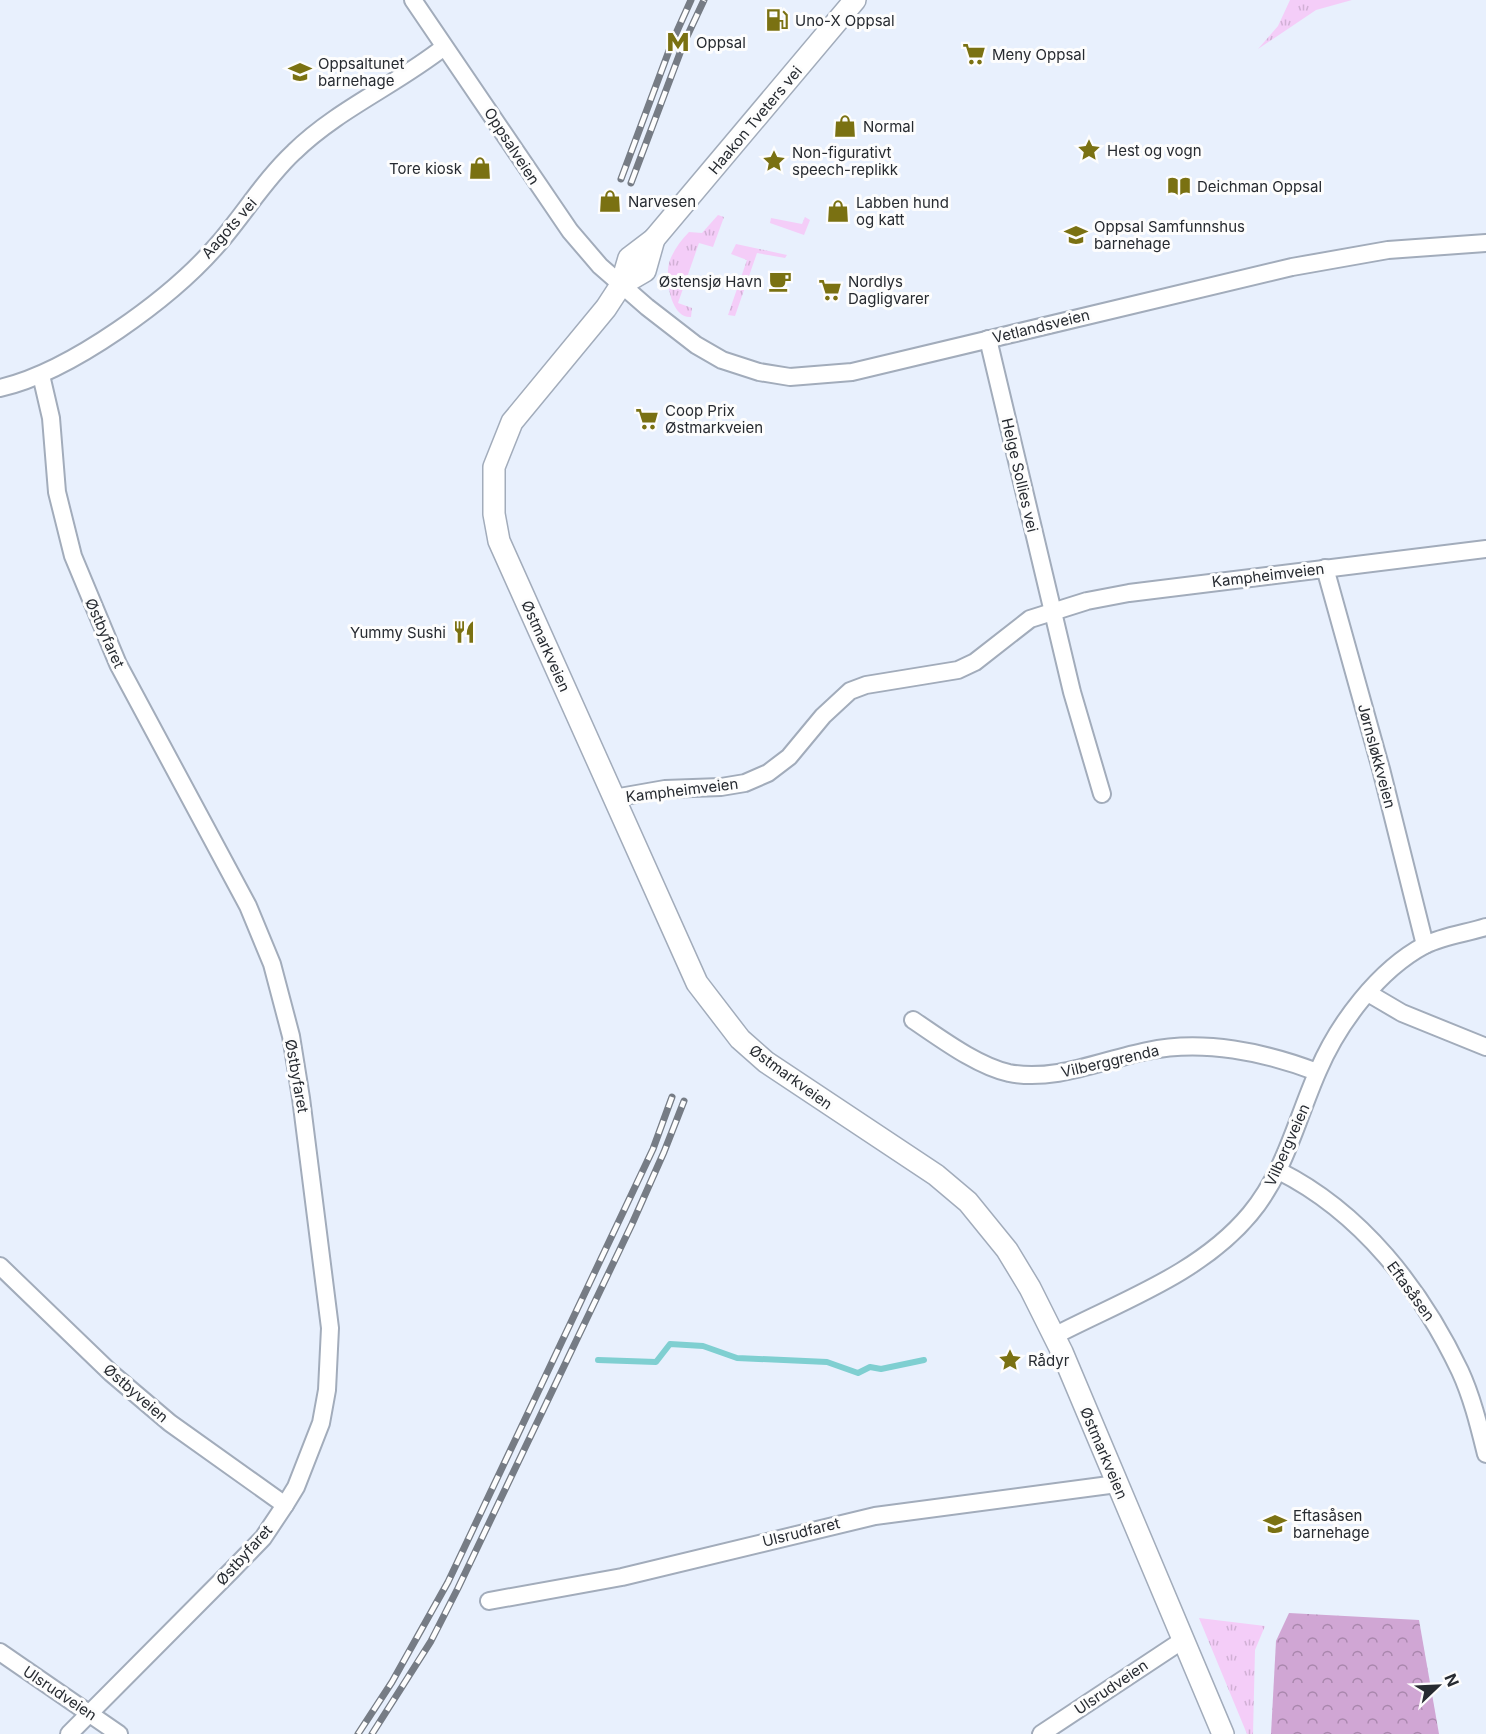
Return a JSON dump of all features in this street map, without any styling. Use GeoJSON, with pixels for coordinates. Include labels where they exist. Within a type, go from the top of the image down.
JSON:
{"type":"FeatureCollection","features":[{"type":"Feature","properties":{"kind":"street","name":"Oppsalveien"},"geometry":{"type":"LineString","coordinates":[[413,0],[570,231],[621,285]]}},
{"type":"Feature","properties":{"kind":"street","name":"Haakon Tveters vei"},"geometry":{"type":"LineString","coordinates":[[621,285],[645,271],[654,239],[855,0]]}},
{"type":"Feature","properties":{"kind":"street","name":"Aagots vei"},"geometry":{"type":"LineString","coordinates":[[0,388],[41,375],[123,326],[165,293],[218,244],[292,153],[321,129],[444,47]]}},
{"type":"Feature","properties":{"kind":"street","name":"Vetlandsveien"},"geometry":{"type":"LineString","coordinates":[[621,285],[696,345],[722,360],[766,374],[820,376],[852,372],[1292,267],[1388,250],[1486,243]]}},
{"type":"Feature","properties":{"kind":"street","name":"Østmarkveien"},"geometry":{"type":"LineString","coordinates":[[621,285],[512,422],[494,467],[493,490],[499,541],[697,983],[740,1039],[766,1062],[806,1091],[920,1165],[968,1202],[1007,1250],[1054,1336],[1223,1734]]}},
{"type":"Feature","properties":{"kind":"street","name":"Helge Sollies vei"},"geometry":{"type":"LineString","coordinates":[[988,339],[1052,612]]}},
{"type":"Feature","properties":{"kind":"street","name":"Østbyfaret"},"geometry":{"type":"LineString","coordinates":[[41,375],[51,418],[57,492],[73,556],[118,664],[248,906],[272,964],[291,1036],[306,1125],[323,1261],[330,1351],[321,1423],[305,1467],[285,1505],[263,1538],[69,1734]]}},
{"type":"Feature","properties":{"kind":"street","name":"Kampheimveien"},"geometry":{"type":"LineString","coordinates":[[614,798],[665,789],[721,787],[745,783],[768,773],[789,757],[823,716],[850,691],[866,685],[958,670],[981,658],[1020,624],[1052,612],[1129,593],[1486,549]]}},
{"type":"Feature","properties":{"kind":"street","name":"Jørnsløkkveien"},"geometry":{"type":"LineString","coordinates":[[1325,568],[1381,769],[1425,945]]}},
{"type":"Feature","properties":{"kind":"street"},"geometry":{"type":"LineString","coordinates":[[1052,612],[1102,794]]}},
{"type":"Feature","properties":{"kind":"street","name":"Vilbergveien"},"geometry":{"type":"LineString","coordinates":[[1054,1336],[1158,1284],[1200,1259],[1249,1216],[1279,1171],[1317,1072],[1340,1028],[1368,993],[1396,967],[1425,945],[1486,927]]}},
{"type":"Feature","properties":{"kind":"street"},"geometry":{"type":"LineString","coordinates":[[1368,993],[1402,1012],[1486,1047]]}},
{"type":"Feature","properties":{"kind":"street","name":"Vilberggrenda"},"geometry":{"type":"LineString","coordinates":[[913,1020],[954,1047],[989,1065],[1021,1075],[1059,1073],[1150,1050],[1203,1046],[1272,1058],[1317,1072]]}},
{"type":"Feature","properties":{"kind":"street","name":"Eftasåsen"},"geometry":{"type":"LineString","coordinates":[[1279,1171],[1304,1183],[1340,1209],[1385,1256],[1417,1296],[1460,1372],[1486,1454]]}},
{"type":"Feature","properties":{"kind":"street","name":"Østbyveien"},"geometry":{"type":"LineString","coordinates":[[0,1266],[111,1373],[170,1423],[285,1505]]}},
{"type":"Feature","properties":{"kind":"street","name":"Ulsrudfaret"},"geometry":{"type":"LineString","coordinates":[[489,1601],[622,1577],[874,1516],[1117,1484]]}},
{"type":"Feature","properties":{"kind":"street","name":"Ulsrudveien"},"geometry":{"type":"LineString","coordinates":[[1041,1734],[1183,1640]]}},
{"type":"Feature","properties":{"kind":"street","name":"Ulsrudveien"},"geometry":{"type":"LineString","coordinates":[[0,1652],[119,1734]]}},
{"type":"Feature","properties":{"kind":"green space"},"geometry":{"type":"Polygon","coordinates":[[[1290,0],[1352,0],[1316,10],[1258,49],[1278,26],[1290,0]]]}},
{"type":"Feature","properties":{"kind":"green space"},"geometry":{"type":"Polygon","coordinates":[[[718,215],[724,217],[713,247],[699,243],[678,303],[692,308],[691,317],[684,316],[678,311],[670,295],[668,267],[670,260],[678,245],[689,232],[702,233],[718,215]]]}},
{"type":"Feature","properties":{"kind":"green space"},"geometry":{"type":"Polygon","coordinates":[[[805,217],[810,220],[804,235],[770,223],[771,218],[802,224],[805,217]]]}},
{"type":"Feature","properties":{"kind":"green space"},"geometry":{"type":"Polygon","coordinates":[[[736,244],[787,255],[785,258],[757,253],[735,316],[728,315],[747,260],[731,254],[736,244]]]}},
{"type":"Feature","properties":{"kind":"green space"},"geometry":{"type":"Polygon","coordinates":[[[1289,1613],[1419,1620],[1439,1734],[1271,1734],[1276,1641],[1289,1613]]]}},
{"type":"Feature","properties":{"kind":"green space"},"geometry":{"type":"Polygon","coordinates":[[[1199,1618],[1265,1626],[1255,1650],[1253,1734],[1247,1734],[1199,1618]]]}},
{"type":"Feature","properties":{"kind":"waterway"},"geometry":{"type":"LineString","coordinates":[[598,1360],[656,1362],[670,1344],[703,1346],[737,1358],[827,1362],[858,1373],[870,1367],[881,1369],[924,1360]]}},
{"type":"Feature","properties":{"kind":"railway"},"geometry":{"type":"LineString","coordinates":[[621,179],[673,40],[691,0]]}},
{"type":"Feature","properties":{"kind":"railway"},"geometry":{"type":"LineString","coordinates":[[631,183],[683,45],[704,0]]}},
{"type":"Feature","properties":{"kind":"railway"},"geometry":{"type":"LineString","coordinates":[[358,1734],[392,1682],[448,1582],[653,1149],[672,1097]]}},
{"type":"Feature","properties":{"kind":"railway"},"geometry":{"type":"LineString","coordinates":[[372,1734],[431,1641],[458,1588],[632,1224],[684,1101]]}},
{"type":"Feature","properties":{"kind":"place","name":"Uno-X Oppsal"},"geometry":{"type":"Point","coordinates":[777,20]}},
{"type":"Feature","properties":{"kind":"place","name":"Oppsal"},"geometry":{"type":"Point","coordinates":[678,42]}},
{"type":"Feature","properties":{"kind":"place","name":"Meny Oppsal"},"geometry":{"type":"Point","coordinates":[974,54]}},
{"type":"Feature","properties":{"kind":"place","name":"Oppsaltunet barnehage"},"geometry":{"type":"Point","coordinates":[300,72]}},
{"type":"Feature","properties":{"kind":"place","name":"Normal"},"geometry":{"type":"Point","coordinates":[845,126]}},
{"type":"Feature","properties":{"kind":"place","name":"Hest og vogn"},"geometry":{"type":"Point","coordinates":[1089,150]}},
{"type":"Feature","properties":{"kind":"place","name":"Non-figurativt speech-replikk"},"geometry":{"type":"Point","coordinates":[774,161]}},
{"type":"Feature","properties":{"kind":"place","name":"Tore kiosk"},"geometry":{"type":"Point","coordinates":[480,168]}},
{"type":"Feature","properties":{"kind":"place","name":"Deichman Oppsal"},"geometry":{"type":"Point","coordinates":[1179,186]}},
{"type":"Feature","properties":{"kind":"place","name":"Narvesen"},"geometry":{"type":"Point","coordinates":[610,201]}},
{"type":"Feature","properties":{"kind":"place","name":"Labben hund og katt"},"geometry":{"type":"Point","coordinates":[838,211]}},
{"type":"Feature","properties":{"kind":"place","name":"Oppsal Samfunnshus barnehage"},"geometry":{"type":"Point","coordinates":[1076,235]}},
{"type":"Feature","properties":{"kind":"place","name":"Østensjø Havn"},"geometry":{"type":"Point","coordinates":[780,281]}},
{"type":"Feature","properties":{"kind":"place","name":"Nordlys Dagligvarer"},"geometry":{"type":"Point","coordinates":[830,290]}},
{"type":"Feature","properties":{"kind":"place","name":"Coop Prix Østmarkveien"},"geometry":{"type":"Point","coordinates":[647,419]}},
{"type":"Feature","properties":{"kind":"place","name":"Yummy Sushi"},"geometry":{"type":"Point","coordinates":[464,632]}},
{"type":"Feature","properties":{"kind":"place","name":"Rådyr"},"geometry":{"type":"Point","coordinates":[1010,1360]}},
{"type":"Feature","properties":{"kind":"place","name":"Eftasåsen barnehage"},"geometry":{"type":"Point","coordinates":[1275,1524]}}]}
